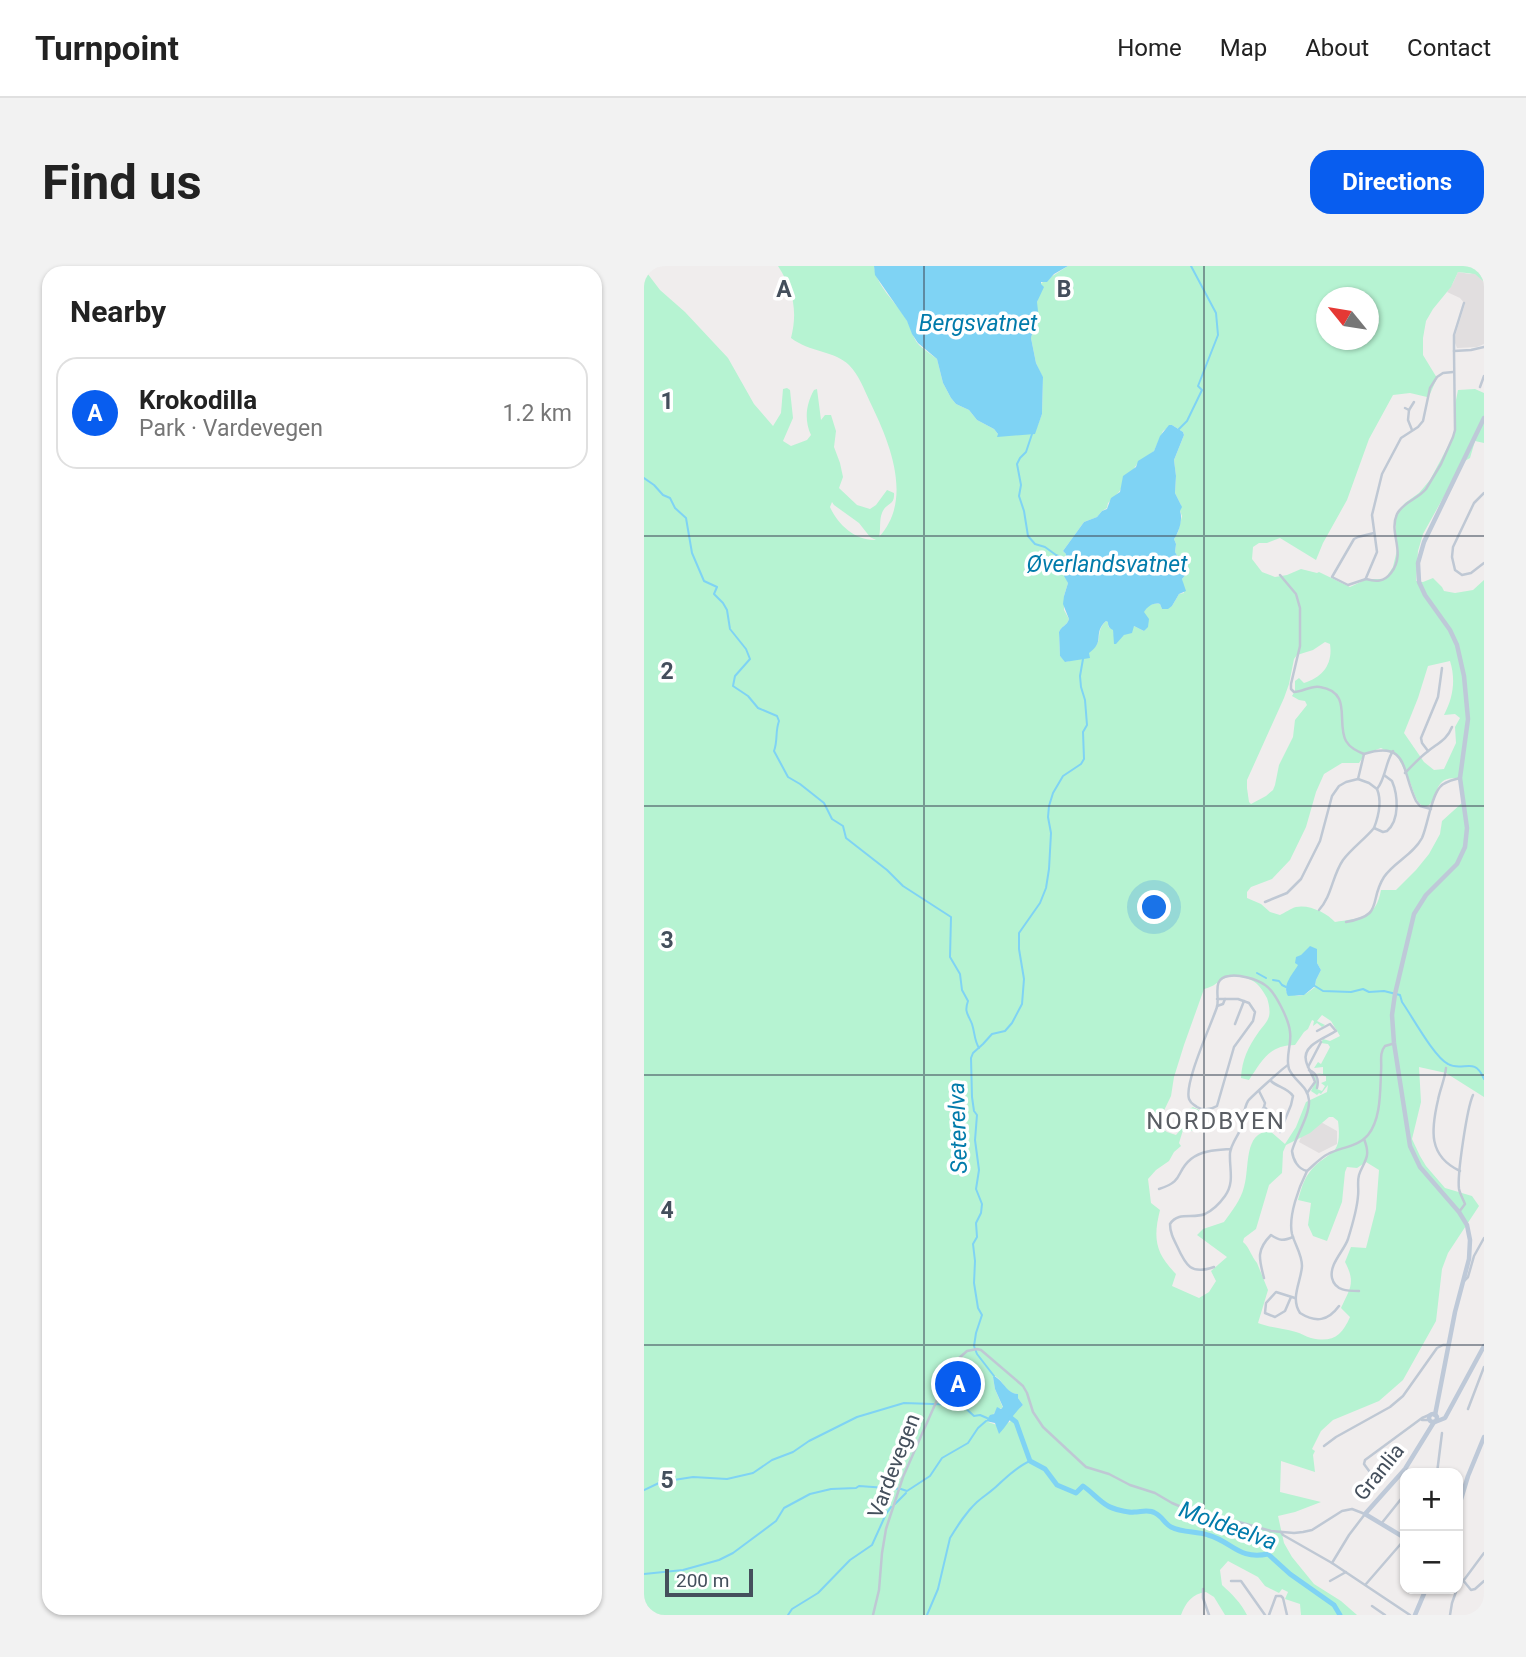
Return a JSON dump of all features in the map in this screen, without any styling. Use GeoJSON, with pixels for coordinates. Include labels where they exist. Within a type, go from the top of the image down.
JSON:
{"type":"FeatureCollection","features":[{"type":"Feature","properties":{"kind":"street"},"geometry":{"type":"LineString","coordinates":[[1374,533],[1354,539],[1332,577],[1348,585],[1366,579],[1381,580],[1392,572],[1398,555],[1394,527],[1397,514],[1426,489],[1451,444],[1455,430],[1454,335],[1464,303]]}},
{"type":"Feature","properties":{"kind":"street"},"geometry":{"type":"LineString","coordinates":[[1454,351],[1484,347]]}},
{"type":"Feature","properties":{"kind":"street"},"geometry":{"type":"LineString","coordinates":[[1366,579],[1377,552],[1372,515],[1382,474],[1401,438],[1423,421],[1428,394],[1437,377],[1453,372]]}},
{"type":"Feature","properties":{"kind":"street"},"geometry":{"type":"LineString","coordinates":[[1480,387],[1484,376]]}},
{"type":"Feature","properties":{"kind":"street"},"geometry":{"type":"LineString","coordinates":[[1412,430],[1408,420],[1414,402]]}},
{"type":"Feature","properties":{"kind":"street"},"geometry":{"type":"LineString","coordinates":[[1405,408],[1409,411]]}},
{"type":"Feature","properties":{"kind":"street"},"geometry":{"type":"LineString","coordinates":[[1473,1096],[1469,1104],[1460,1171],[1459,1186],[1465,1204],[1459,1212],[1420,1167],[1412,1151],[1407,1133],[1392,1015],[1414,914],[1426,895],[1457,864],[1465,847],[1467,828],[1460,778],[1468,719],[1461,661],[1458,645],[1450,630],[1421,586],[1418,563],[1424,542],[1484,418]]}},
{"type":"Feature","properties":{"kind":"street"},"geometry":{"type":"LineString","coordinates":[[1484,493],[1474,503],[1451,557],[1453,567],[1461,575],[1471,573],[1484,563]]}},
{"type":"Feature","properties":{"kind":"street"},"geometry":{"type":"LineString","coordinates":[[1280,575],[1296,594],[1300,608],[1300,646],[1291,689],[1297,692],[1314,686],[1334,693],[1342,706],[1346,742],[1364,754],[1385,749],[1393,751],[1401,760],[1416,801],[1420,806],[1431,810]]}},
{"type":"Feature","properties":{"kind":"street"},"geometry":{"type":"LineString","coordinates":[[1428,751],[1421,738],[1438,697],[1442,668]]}},
{"type":"Feature","properties":{"kind":"street"},"geometry":{"type":"LineString","coordinates":[[1405,773],[1443,741],[1452,727]]}},
{"type":"Feature","properties":{"kind":"street"},"geometry":{"type":"LineString","coordinates":[[1377,789],[1393,751]]}},
{"type":"Feature","properties":{"kind":"street"},"geometry":{"type":"LineString","coordinates":[[1357,779],[1364,754]]}},
{"type":"Feature","properties":{"kind":"street"},"geometry":{"type":"LineString","coordinates":[[1374,828],[1387,831],[1395,819],[1394,786],[1392,780],[1384,775]]}},
{"type":"Feature","properties":{"kind":"street"},"geometry":{"type":"LineString","coordinates":[[1346,922],[1367,916],[1373,910],[1383,879],[1419,842],[1438,789],[1460,778]]}},
{"type":"Feature","properties":{"kind":"street"},"geometry":{"type":"LineString","coordinates":[[1265,902],[1287,893],[1301,879],[1320,841],[1336,790],[1343,783],[1357,779],[1369,783],[1377,789],[1380,801],[1378,819],[1374,828],[1342,861],[1329,895],[1319,910]]}},
{"type":"Feature","properties":{"kind":"street"},"geometry":{"type":"LineString","coordinates":[[1217,999],[1234,998],[1244,1001],[1254,1007],[1255,1016],[1234,1047],[1217,1105],[1209,1110],[1202,1109],[1189,1098],[1199,1053],[1217,1006],[1216,989],[1220,980],[1228,976],[1240,977],[1266,986],[1275,996],[1289,1024],[1288,1065],[1307,1093],[1308,1106],[1292,1151],[1297,1165],[1307,1171]]}},
{"type":"Feature","properties":{"kind":"street"},"geometry":{"type":"LineString","coordinates":[[1217,1006],[1223,1004],[1225,999]]}},
{"type":"Feature","properties":{"kind":"street"},"geometry":{"type":"LineString","coordinates":[[1235,1024],[1244,1001]]}},
{"type":"Feature","properties":{"kind":"street"},"geometry":{"type":"LineString","coordinates":[[1307,1093],[1315,1082],[1305,1058],[1306,1053],[1312,1045],[1336,1031],[1328,1024],[1317,1031]]}},
{"type":"Feature","properties":{"kind":"street"},"geometry":{"type":"LineString","coordinates":[[1309,1068],[1321,1040]]}},
{"type":"Feature","properties":{"kind":"street"},"geometry":{"type":"LineString","coordinates":[[1293,1297],[1276,1292],[1266,1303],[1264,1311],[1275,1317],[1285,1311],[1293,1297],[1302,1264],[1293,1237],[1292,1217],[1307,1171],[1330,1153],[1364,1139],[1375,1124],[1382,1048],[1394,1043]]}},
{"type":"Feature","properties":{"kind":"street"},"geometry":{"type":"LineString","coordinates":[[1214,1267],[1198,1270],[1188,1266],[1182,1258],[1170,1226],[1172,1220],[1205,1213],[1226,1195],[1232,1178],[1231,1149],[1249,1099],[1288,1065]]}},
{"type":"Feature","properties":{"kind":"street"},"geometry":{"type":"LineString","coordinates":[[1309,1068],[1318,1077],[1317,1088]]}},
{"type":"Feature","properties":{"kind":"street"},"geometry":{"type":"LineString","coordinates":[[1446,1068],[1437,1102],[1433,1141],[1438,1154],[1460,1171]]}},
{"type":"Feature","properties":{"kind":"street"},"geometry":{"type":"LineString","coordinates":[[1271,1081],[1293,1096],[1280,1132]]}},
{"type":"Feature","properties":{"kind":"street"},"geometry":{"type":"LineString","coordinates":[[1259,1091],[1264,1107]]}},
{"type":"Feature","properties":{"kind":"street"},"geometry":{"type":"LineString","coordinates":[[1359,1291],[1339,1288],[1332,1275],[1334,1264],[1345,1248],[1359,1196],[1360,1173],[1368,1150],[1364,1139]]}},
{"type":"Feature","properties":{"kind":"street"},"geometry":{"type":"LineString","coordinates":[[1159,1189],[1175,1182],[1193,1157],[1231,1149]]}},
{"type":"Feature","properties":{"kind":"street","name":"Granlia"},"geometry":{"type":"LineString","coordinates":[[1332,1563],[1365,1514],[1405,1469],[1425,1436],[1432,1418],[1469,1259],[1470,1240],[1467,1225],[1459,1212]]}},
{"type":"Feature","properties":{"kind":"street"},"geometry":{"type":"LineString","coordinates":[[1264,1278],[1259,1257],[1267,1239],[1271,1236],[1284,1241],[1293,1237]]}},
{"type":"Feature","properties":{"kind":"street"},"geometry":{"type":"LineString","coordinates":[[1464,1281],[1484,1238]]}},
{"type":"Feature","properties":{"kind":"street"},"geometry":{"type":"LineString","coordinates":[[1293,1297],[1300,1313],[1315,1320],[1328,1318],[1339,1306]]}},
{"type":"Feature","properties":{"kind":"street"},"geometry":{"type":"LineString","coordinates":[[1324,1446],[1390,1407],[1403,1396],[1437,1349],[1449,1345]]}},
{"type":"Feature","properties":{"kind":"street"},"geometry":{"type":"LineString","coordinates":[[1381,1471],[1372,1475],[1364,1464],[1365,1460],[1425,1416],[1432,1418],[1447,1412],[1484,1346]]}},
{"type":"Feature","properties":{"kind":"street","name":"Vardevegen"},"geometry":{"type":"LineString","coordinates":[[873,1615],[879,1590],[883,1545],[900,1487],[935,1404],[952,1379],[958,1359],[970,1350],[981,1350],[1023,1386],[1037,1419],[1086,1467],[1155,1493],[1203,1516],[1281,1532]]}},
{"type":"Feature","properties":{"kind":"street"},"geometry":{"type":"LineString","coordinates":[[1468,1409],[1484,1367]]}},
{"type":"Feature","properties":{"kind":"street"},"geometry":{"type":"LineString","coordinates":[[1438,1468],[1442,1433]]}},
{"type":"Feature","properties":{"kind":"street"},"geometry":{"type":"LineString","coordinates":[[1463,1492],[1484,1437]]}},
{"type":"Feature","properties":{"kind":"street"},"geometry":{"type":"LineString","coordinates":[[1381,1524],[1400,1500]]}},
{"type":"Feature","properties":{"kind":"street"},"geometry":{"type":"LineString","coordinates":[[1281,1532],[1312,1530],[1342,1511],[1352,1509],[1400,1535]]}},
{"type":"Feature","properties":{"kind":"street"},"geometry":{"type":"LineString","coordinates":[[1281,1532],[1413,1615],[1424,1594]]}},
{"type":"Feature","properties":{"kind":"street"},"geometry":{"type":"LineString","coordinates":[[1366,1584],[1400,1544]]}},
{"type":"Feature","properties":{"kind":"street"},"geometry":{"type":"LineString","coordinates":[[1484,1553],[1463,1580],[1471,1590],[1484,1581]]}},
{"type":"Feature","properties":{"kind":"street"},"geometry":{"type":"LineString","coordinates":[[1330,1581],[1346,1572]]}},
{"type":"Feature","properties":{"kind":"street"},"geometry":{"type":"LineString","coordinates":[[1231,1581],[1241,1581],[1267,1615],[1276,1596],[1281,1596],[1287,1615]]}},
{"type":"Feature","properties":{"kind":"street"},"geometry":{"type":"LineString","coordinates":[[1203,1589],[1209,1615]]}},
{"type":"Feature","properties":{"kind":"street"},"geometry":{"type":"LineString","coordinates":[[1450,1615],[1456,1594]]}},
{"type":"Feature","properties":{"kind":"street"},"geometry":{"type":"LineString","coordinates":[[1372,1606],[1385,1615]]}},
{"type":"Feature","properties":{"kind":"shaded area"},"geometry":{"type":"Polygon","coordinates":[[[1483,266],[1484,344],[1457,348],[1455,336],[1465,304],[1460,298],[1447,292],[1458,272],[1470,274],[1480,271],[1483,266]]]}},
{"type":"Feature","properties":{"kind":"shaded area"},"geometry":{"type":"Polygon","coordinates":[[[1310,1116],[1337,1131],[1337,1144],[1319,1153],[1299,1142],[1310,1116]]]}},
{"type":"Feature","properties":{"kind":"green space"},"geometry":{"type":"Polygon","coordinates":[[[778,266],[874,266],[878,280],[906,319],[917,342],[937,359],[943,383],[951,398],[956,404],[969,410],[977,420],[994,429],[998,436],[1035,432],[1042,414],[1043,378],[1036,363],[1031,338],[1040,284],[1068,266],[1484,266],[1484,282],[1475,274],[1458,272],[1451,287],[1426,321],[1423,355],[1437,378],[1430,394],[1427,397],[1410,393],[1393,395],[1369,439],[1347,500],[1316,560],[1280,538],[1253,547],[1252,559],[1262,572],[1275,577],[1301,569],[1319,572],[1350,587],[1367,579],[1385,579],[1393,567],[1397,550],[1395,516],[1430,480],[1454,435],[1458,390],[1475,389],[1484,393],[1484,443],[1475,441],[1470,458],[1463,462],[1423,534],[1418,551],[1416,581],[1423,582],[1433,578],[1444,591],[1455,593],[1473,590],[1484,580],[1484,1097],[1446,1073],[1419,1067],[1421,1102],[1412,1139],[1426,1166],[1445,1188],[1472,1196],[1479,1206],[1448,1253],[1442,1269],[1436,1321],[1403,1380],[1379,1401],[1333,1420],[1321,1431],[1312,1449],[1315,1451],[1315,1472],[1281,1461],[1280,1492],[1321,1502],[1278,1516],[1284,1543],[1314,1584],[1357,1615],[1301,1615],[1300,1604],[1285,1599],[1288,1592],[1282,1589],[1279,1593],[1265,1586],[1258,1577],[1228,1561],[1220,1570],[1222,1585],[1247,1615],[1225,1615],[1214,1597],[1206,1592],[1190,1599],[1181,1615],[644,1615],[644,269],[660,290],[685,312],[728,358],[754,404],[773,426],[781,413],[783,389],[790,390],[793,418],[783,441],[791,446],[807,440],[811,435],[807,412],[811,395],[817,389],[821,420],[825,415],[831,415],[836,431],[834,447],[843,477],[839,488],[857,505],[870,509],[887,490],[894,493],[892,502],[882,513],[879,537],[889,522],[897,488],[895,470],[884,434],[861,382],[849,365],[837,357],[791,338],[794,309],[791,292],[778,266]],[[1172,425],[1163,431],[1154,451],[1137,464],[1107,508],[1097,517],[1084,522],[1063,551],[1066,554],[1064,571],[1068,583],[1064,610],[1069,619],[1059,632],[1060,656],[1066,662],[1089,655],[1097,644],[1100,630],[1106,621],[1118,640],[1134,626],[1144,631],[1148,623],[1143,612],[1146,608],[1155,604],[1160,604],[1162,609],[1172,606],[1179,594],[1184,593],[1182,579],[1187,573],[1175,552],[1174,539],[1182,516],[1181,505],[1175,493],[1174,460],[1184,435],[1172,425]],[[832,502],[830,507],[843,526],[855,535],[876,540],[832,502]],[[1325,642],[1313,650],[1297,655],[1284,698],[1247,780],[1251,804],[1273,790],[1279,765],[1293,737],[1295,720],[1307,705],[1305,701],[1292,696],[1295,681],[1299,678],[1304,683],[1317,677],[1325,669],[1330,658],[1330,644],[1325,642]],[[1450,661],[1428,666],[1404,733],[1424,762],[1434,770],[1444,769],[1456,743],[1455,727],[1460,718],[1455,714],[1444,715],[1453,689],[1450,661]],[[1381,748],[1365,754],[1359,763],[1342,763],[1324,774],[1306,827],[1290,860],[1272,879],[1251,887],[1247,898],[1280,915],[1301,906],[1317,910],[1335,922],[1371,912],[1379,900],[1381,890],[1396,890],[1416,870],[1440,834],[1442,821],[1463,802],[1459,779],[1445,780],[1440,784],[1432,802],[1425,806],[1416,799],[1397,756],[1381,748]],[[1317,955],[1286,987],[1286,992],[1301,996],[1315,987],[1321,970],[1317,955]],[[1227,977],[1204,989],[1174,1077],[1171,1096],[1157,1125],[1176,1135],[1182,1128],[1187,1110],[1193,1107],[1200,1112],[1193,1130],[1183,1130],[1179,1143],[1181,1146],[1169,1161],[1148,1179],[1151,1203],[1160,1210],[1157,1245],[1176,1274],[1172,1286],[1199,1298],[1209,1292],[1216,1281],[1211,1271],[1227,1257],[1197,1235],[1203,1229],[1224,1222],[1238,1201],[1246,1179],[1251,1144],[1255,1138],[1270,1131],[1285,1144],[1296,1127],[1306,1102],[1327,1092],[1328,1085],[1321,1094],[1317,1095],[1311,1091],[1316,1081],[1312,1073],[1318,1080],[1317,1089],[1322,1091],[1325,1086],[1321,1083],[1326,1081],[1326,1076],[1316,1073],[1323,1074],[1323,1067],[1314,1068],[1318,1062],[1321,1064],[1330,1047],[1321,1043],[1323,1039],[1330,1041],[1340,1036],[1331,1021],[1322,1015],[1317,1021],[1325,1025],[1322,1027],[1317,1023],[1313,1026],[1312,1020],[1295,1045],[1272,1051],[1249,1080],[1241,1078],[1246,1054],[1268,1019],[1269,1006],[1263,992],[1251,980],[1227,977]],[[1329,1117],[1310,1133],[1286,1145],[1282,1173],[1269,1185],[1256,1229],[1244,1238],[1243,1242],[1257,1263],[1268,1290],[1258,1323],[1311,1338],[1330,1339],[1340,1333],[1350,1317],[1341,1308],[1351,1281],[1345,1262],[1351,1247],[1366,1248],[1376,1209],[1379,1170],[1366,1162],[1357,1168],[1347,1167],[1342,1202],[1327,1241],[1313,1236],[1308,1225],[1311,1203],[1298,1200],[1309,1173],[1336,1148],[1338,1121],[1329,1117]],[[995,1376],[995,1389],[1003,1408],[997,1409],[988,1422],[997,1425],[1010,1422],[1012,1414],[1023,1405],[1018,1394],[1007,1389],[995,1376]]]}},
{"type":"Feature","properties":{"kind":"water","name":"Bergsvatnet"},"geometry":{"type":"Polygon","coordinates":[[[874,266],[1068,266],[1054,274],[1047,282],[1041,282],[1044,287],[1037,302],[1039,320],[1031,338],[1036,363],[1043,377],[1042,414],[1035,434],[997,437],[994,429],[977,420],[969,410],[956,404],[943,383],[937,359],[918,343],[907,321],[875,275],[874,266]]]}},
{"type":"Feature","properties":{"kind":"water","name":"Øverlandsvatnet"},"geometry":{"type":"Polygon","coordinates":[[[1169,425],[1184,435],[1174,460],[1175,493],[1182,507],[1180,525],[1174,539],[1175,552],[1187,573],[1182,579],[1186,591],[1179,594],[1168,609],[1162,609],[1160,604],[1149,607],[1144,612],[1149,619],[1148,627],[1144,631],[1134,626],[1132,633],[1124,635],[1116,644],[1113,630],[1106,621],[1100,630],[1097,645],[1089,653],[1090,658],[1065,662],[1060,656],[1059,632],[1069,619],[1063,604],[1068,583],[1064,576],[1066,554],[1063,551],[1084,522],[1107,509],[1111,498],[1120,492],[1123,476],[1136,467],[1138,461],[1154,451],[1160,436],[1169,425]]]}},
{"type":"Feature","properties":{"kind":"water"},"geometry":{"type":"Polygon","coordinates":[[[1310,946],[1317,949],[1317,963],[1321,970],[1315,986],[1304,995],[1288,996],[1287,984],[1298,965],[1295,963],[1296,957],[1310,946]]]}},
{"type":"Feature","properties":{"kind":"water"},"geometry":{"type":"Polygon","coordinates":[[[994,1376],[1018,1394],[1023,1405],[999,1434],[995,1423],[986,1421],[997,1407],[1003,1407],[995,1389],[994,1376]]]}},
{"type":"Feature","properties":{"kind":"waterway"},"geometry":{"type":"LineString","coordinates":[[1179,429],[1187,421],[1202,390],[1198,386],[1218,335],[1216,313],[1191,266]]}},
{"type":"Feature","properties":{"kind":"waterway"},"geometry":{"type":"LineString","coordinates":[[1032,434],[1026,452],[1017,464],[1021,485],[1019,496],[1028,536],[1035,544],[1065,559]]}},
{"type":"Feature","properties":{"kind":"waterway"},"geometry":{"type":"LineString","coordinates":[[644,478],[670,498],[675,508],[686,518],[692,553],[704,581],[717,587],[714,594],[727,610],[730,629],[746,649],[750,659],[735,676],[733,686],[748,696],[758,708],[777,716],[779,721],[774,751],[788,777],[824,803],[832,819],[843,826],[846,838],[903,886],[951,917],[950,957],[960,974],[962,990],[968,1001],[967,1013],[979,1048]]}},
{"type":"Feature","properties":{"kind":"waterway","name":"Seterelva"},"geometry":{"type":"LineString","coordinates":[[994,1376],[974,1346],[982,1315],[978,1308],[974,1283],[973,1244],[977,1237],[976,1223],[982,1204],[976,1189],[979,1170],[975,1140],[977,1115],[972,1097],[971,1058],[992,1034],[1005,1031],[1022,1004],[1024,979],[1019,933],[1040,903],[1046,888],[1051,833],[1049,806],[1063,776],[1084,759],[1083,732],[1087,725],[1080,676],[1083,659]]}},
{"type":"Feature","properties":{"kind":"waterway"},"geometry":{"type":"LineString","coordinates":[[1257,973],[1266,978]]}},
{"type":"Feature","properties":{"kind":"waterway"},"geometry":{"type":"LineString","coordinates":[[1273,980],[1286,987]]}},
{"type":"Feature","properties":{"kind":"waterway"},"geometry":{"type":"LineString","coordinates":[[1315,986],[1323,991],[1351,992],[1363,989],[1400,995],[1402,1002],[1442,1060],[1453,1066],[1472,1066],[1484,1079]]}},
{"type":"Feature","properties":{"kind":"waterway"},"geometry":{"type":"LineString","coordinates":[[644,1490],[661,1482],[693,1477],[727,1479],[753,1473],[772,1460],[793,1452],[857,1417],[904,1403],[962,1405],[974,1416],[987,1418]]}},
{"type":"Feature","properties":{"kind":"waterway","name":"Moldeelva"},"geometry":{"type":"LineString","coordinates":[[1011,1418],[1016,1422],[1030,1461],[1045,1469],[1057,1485],[1076,1493],[1083,1486],[1113,1508],[1129,1512],[1153,1512],[1176,1529],[1217,1538],[1249,1555],[1268,1554],[1290,1574],[1334,1605],[1340,1615]]}},
{"type":"Feature","properties":{"kind":"waterway"},"geometry":{"type":"LineString","coordinates":[[644,1574],[683,1570],[719,1560],[733,1553],[776,1521],[784,1508],[810,1494],[859,1486],[907,1491],[930,1476],[942,1458],[968,1443],[986,1421]]}},
{"type":"Feature","properties":{"kind":"waterway"},"geometry":{"type":"LineString","coordinates":[[927,1615],[938,1589],[950,1538],[959,1524],[977,1502],[1030,1461]]}},
{"type":"Feature","properties":{"kind":"waterway"},"geometry":{"type":"LineString","coordinates":[[895,1504],[906,1493]]}},
{"type":"Feature","properties":{"kind":"waterway"},"geometry":{"type":"LineString","coordinates":[[788,1615],[792,1609],[818,1593],[850,1560],[872,1545],[891,1507]]}},
{"type":"Feature","properties":{"kind":"place","name":"Krokodilla"},"geometry":{"type":"Point","coordinates":[958,1384]}},
{"type":"Feature","properties":{"kind":"district","name":"NORDBYEN"},"geometry":{"type":"Point","coordinates":[1216,1121]}}]}
